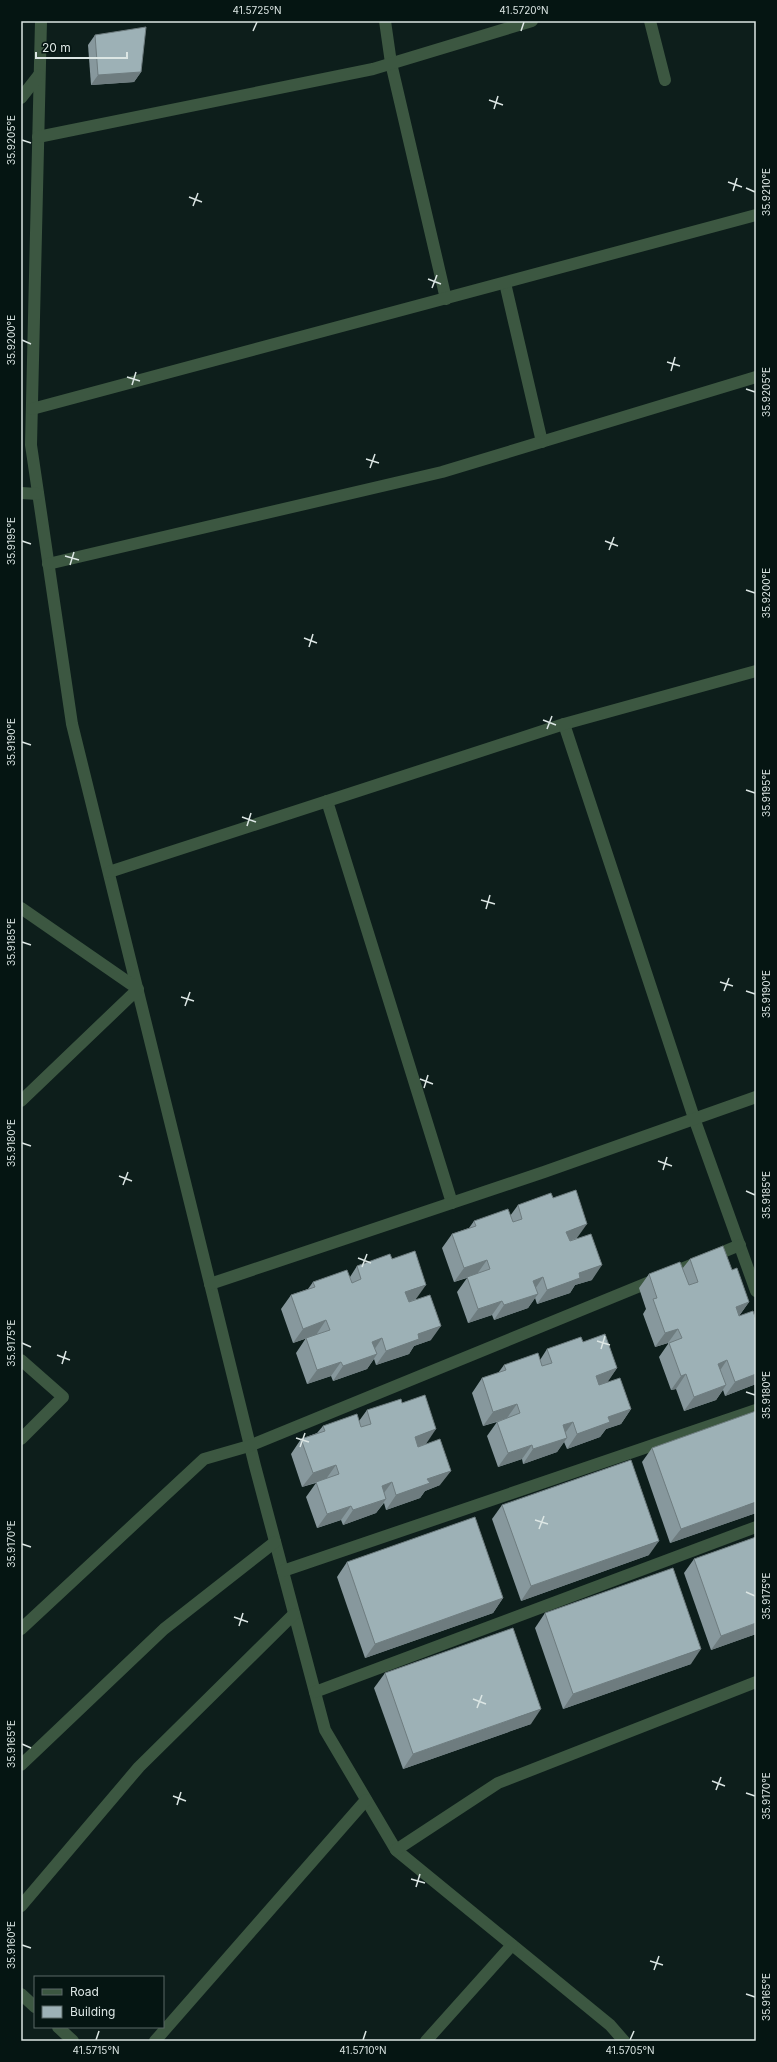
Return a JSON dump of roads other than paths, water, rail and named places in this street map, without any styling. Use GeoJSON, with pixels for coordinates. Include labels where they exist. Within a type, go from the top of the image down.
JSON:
{"type":"FeatureCollection","features":[{"type":"Feature","properties":{"kind":"street"},"geometry":{"type":"LineString","coordinates":[[41,21],[31,445],[72,724],[249,1446],[325,1730],[396,1850],[610,2026],[624,2041]]}},
{"type":"Feature","properties":{"kind":"street"},"geometry":{"type":"LineString","coordinates":[[385,21],[391,63],[446,298]]}},
{"type":"Feature","properties":{"kind":"street"},"geometry":{"type":"LineString","coordinates":[[38,137],[373,68],[532,21]]}},
{"type":"Feature","properties":{"kind":"street"},"geometry":{"type":"LineString","coordinates":[[650,21],[665,80]]}},
{"type":"Feature","properties":{"kind":"street"},"geometry":{"type":"LineString","coordinates":[[21,98],[39,75]]}},
{"type":"Feature","properties":{"kind":"street"},"geometry":{"type":"LineString","coordinates":[[32,409],[756,215]]}},
{"type":"Feature","properties":{"kind":"street"},"geometry":{"type":"LineString","coordinates":[[505,283],[542,442]]}},
{"type":"Feature","properties":{"kind":"street"},"geometry":{"type":"LineString","coordinates":[[48,564],[442,472],[756,377]]}},
{"type":"Feature","properties":{"kind":"street"},"geometry":{"type":"LineString","coordinates":[[21,493],[38,494]]}},
{"type":"Feature","properties":{"kind":"street"},"geometry":{"type":"LineString","coordinates":[[109,872],[564,724],[756,671]]}},
{"type":"Feature","properties":{"kind":"street"},"geometry":{"type":"LineString","coordinates":[[564,724],[694,1118],[756,1291]]}},
{"type":"Feature","properties":{"kind":"street"},"geometry":{"type":"LineString","coordinates":[[327,801],[452,1203]]}},
{"type":"Feature","properties":{"kind":"street"},"geometry":{"type":"LineString","coordinates":[[21,908],[138,989]]}},
{"type":"Feature","properties":{"kind":"street"},"geometry":{"type":"LineString","coordinates":[[21,1101],[138,989]]}},
{"type":"Feature","properties":{"kind":"street"},"geometry":{"type":"LineString","coordinates":[[210,1284],[452,1203],[756,1097]]}},
{"type":"Feature","properties":{"kind":"street"},"geometry":{"type":"LineString","coordinates":[[21,1630],[204,1459],[249,1446],[740,1246]]}},
{"type":"Feature","properties":{"kind":"street"},"geometry":{"type":"LineString","coordinates":[[21,1360],[62,1397],[21,1439]]}},
{"type":"Feature","properties":{"kind":"street"},"geometry":{"type":"LineString","coordinates":[[283,1571],[756,1410]]}},
{"type":"Feature","properties":{"kind":"street"},"geometry":{"type":"LineString","coordinates":[[315,1692],[756,1527]]}},
{"type":"Feature","properties":{"kind":"street"},"geometry":{"type":"LineString","coordinates":[[21,1765],[164,1629],[275,1542]]}},
{"type":"Feature","properties":{"kind":"street"},"geometry":{"type":"LineString","coordinates":[[21,1906],[139,1767],[294,1614]]}},
{"type":"Feature","properties":{"kind":"street"},"geometry":{"type":"LineString","coordinates":[[396,1850],[498,1783],[756,1682]]}},
{"type":"Feature","properties":{"kind":"street"},"geometry":{"type":"LineString","coordinates":[[155,2041],[366,1800]]}},
{"type":"Feature","properties":{"kind":"street"},"geometry":{"type":"LineString","coordinates":[[426,2041],[512,1945]]}},
{"type":"Feature","properties":{"kind":"street"},"geometry":{"type":"LineString","coordinates":[[21,1994],[34,2006]]}},
{"type":"Feature","properties":{"kind":"street"},"geometry":{"type":"LineString","coordinates":[[59,2028],[73,2041]]}}]}
